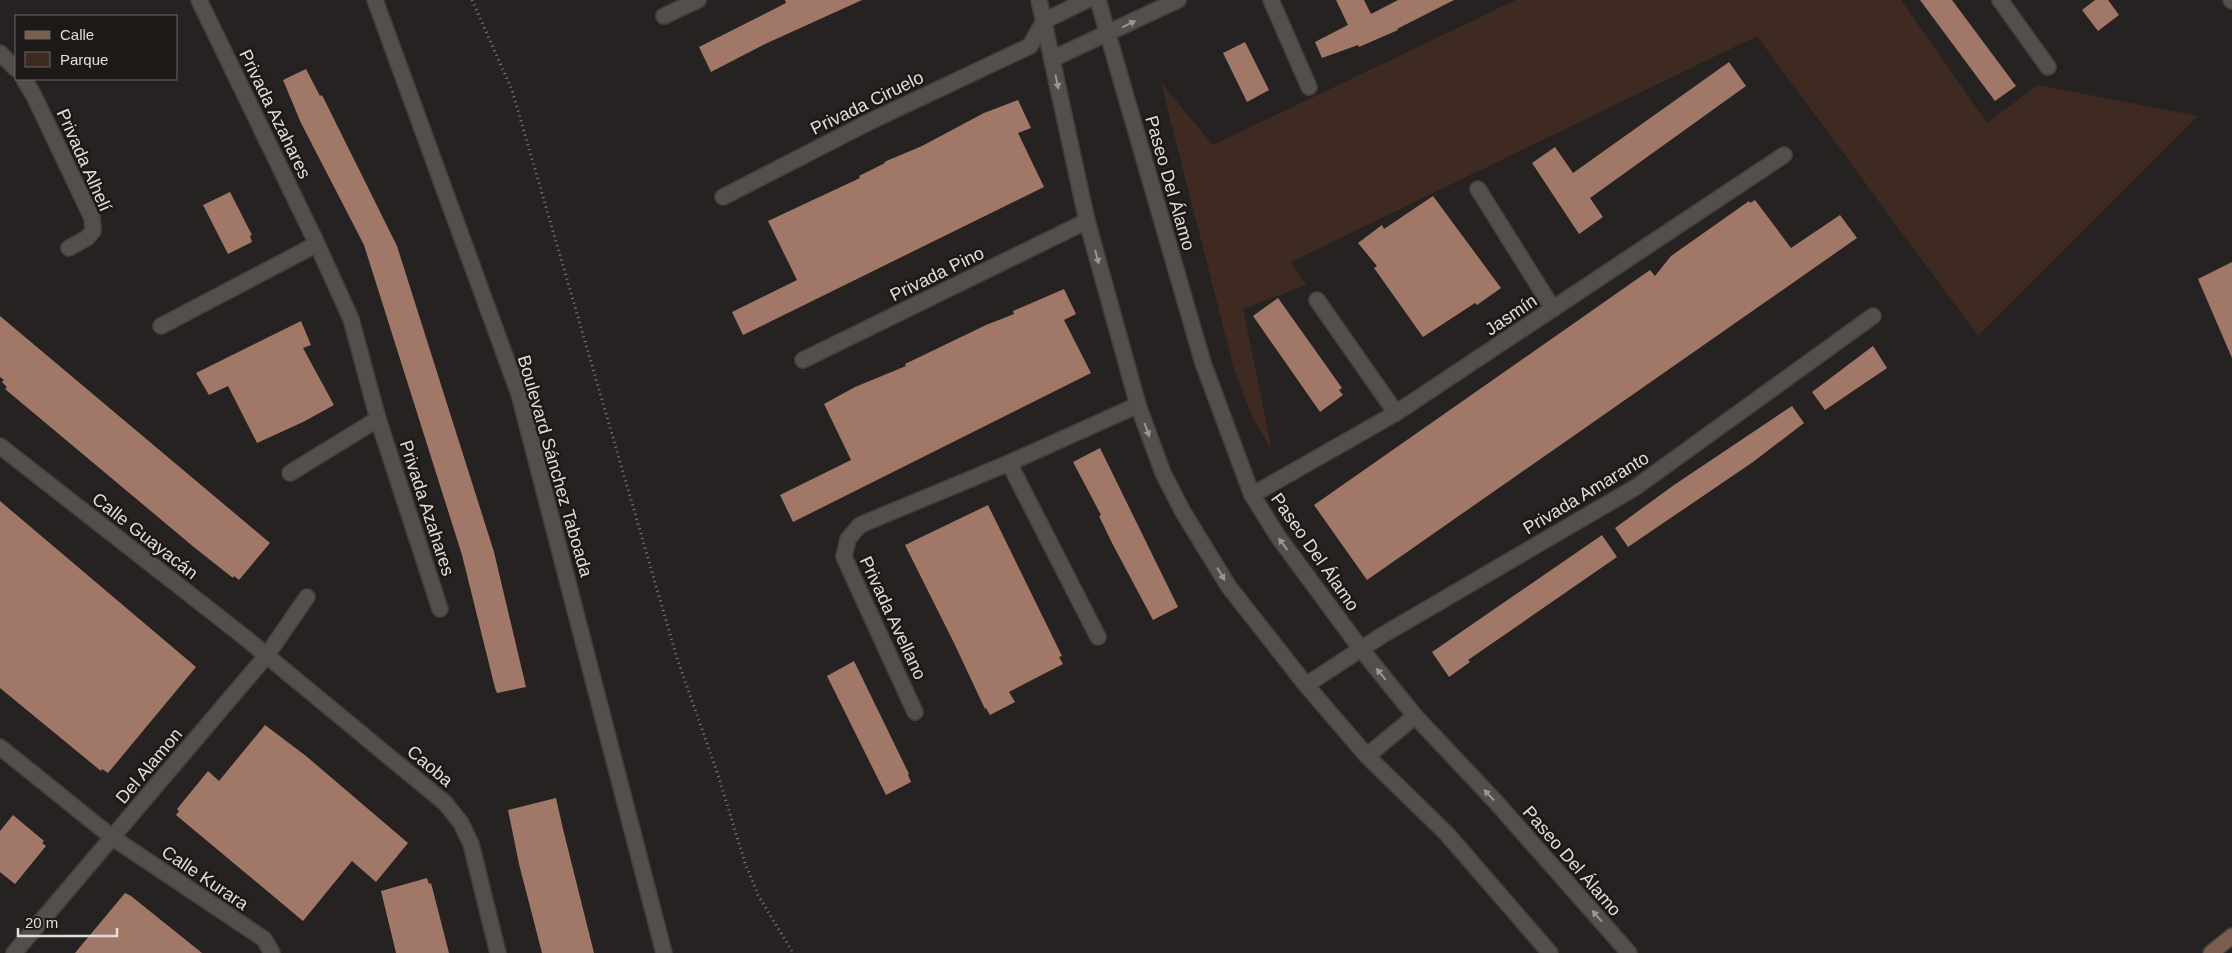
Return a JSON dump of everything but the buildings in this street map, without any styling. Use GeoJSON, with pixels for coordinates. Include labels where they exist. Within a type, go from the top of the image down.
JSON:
{"type":"FeatureCollection","features":[{"type":"Feature","properties":{"kind":"main road"},"geometry":{"type":"LineString","coordinates":[[2210,953],[2232,936]]}},
{"type":"Feature","properties":{"kind":"street","name":"Privada Azahares"},"geometry":{"type":"LineString","coordinates":[[199,0],[317,244],[351,319],[378,419],[440,608]]}},
{"type":"Feature","properties":{"kind":"street","name":"Boulevard Sánchez Taboada"},"geometry":{"type":"LineString","coordinates":[[375,0],[519,394],[664,953]]}},
{"type":"Feature","properties":{"kind":"street"},"geometry":{"type":"LineString","coordinates":[[664,16],[698,0]]}},
{"type":"Feature","properties":{"kind":"street"},"geometry":{"type":"LineString","coordinates":[[1039,0],[1087,221],[1138,405],[1163,474],[1228,588],[1306,685],[1367,756],[1447,834],[1550,953]]}},
{"type":"Feature","properties":{"kind":"street"},"geometry":{"type":"LineString","coordinates":[[1052,59],[1030,46],[1044,21],[1087,0]]}},
{"type":"Feature","properties":{"kind":"street","name":"Paseo Del Álamo"},"geometry":{"type":"LineString","coordinates":[[1098,0],[1203,363],[1252,494],[1279,538],[1361,649],[1415,716],[1495,801],[1629,953]]}},
{"type":"Feature","properties":{"kind":"street"},"geometry":{"type":"LineString","coordinates":[[1052,59],[1178,0]]}},
{"type":"Feature","properties":{"kind":"street"},"geometry":{"type":"LineString","coordinates":[[1271,0],[1309,87]]}},
{"type":"Feature","properties":{"kind":"street"},"geometry":{"type":"LineString","coordinates":[[2000,0],[2048,67]]}},
{"type":"Feature","properties":{"kind":"street","name":"Privada Ciruelo"},"geometry":{"type":"LineString","coordinates":[[723,197],[869,122],[1030,46]]}},
{"type":"Feature","properties":{"kind":"street"},"geometry":{"type":"LineString","coordinates":[[0,53],[15,68]]}},
{"type":"Feature","properties":{"kind":"street","name":"Privada Alhelí"},"geometry":{"type":"LineString","coordinates":[[25,80],[92,218],[93,231],[87,238],[69,248]]}},
{"type":"Feature","properties":{"kind":"street","name":"Jasmín"},"geometry":{"type":"LineString","coordinates":[[1252,494],[1396,414],[1784,155]]}},
{"type":"Feature","properties":{"kind":"street"},"geometry":{"type":"LineString","coordinates":[[1478,189],[1553,309]]}},
{"type":"Feature","properties":{"kind":"street","name":"Privada Pino"},"geometry":{"type":"LineString","coordinates":[[803,360],[1087,221]]}},
{"type":"Feature","properties":{"kind":"street"},"geometry":{"type":"LineString","coordinates":[[161,326],[317,244]]}},
{"type":"Feature","properties":{"kind":"street"},"geometry":{"type":"LineString","coordinates":[[1317,300],[1396,414]]}},
{"type":"Feature","properties":{"kind":"street","name":"Privada Amaranto"},"geometry":{"type":"LineString","coordinates":[[1306,685],[1361,649],[1636,487],[1873,316]]}},
{"type":"Feature","properties":{"kind":"street","name":"Privada Avellano"},"geometry":{"type":"LineString","coordinates":[[916,712],[844,557],[848,539],[860,526],[1009,463],[1138,405]]}},
{"type":"Feature","properties":{"kind":"street"},"geometry":{"type":"LineString","coordinates":[[290,473],[378,419]]}},
{"type":"Feature","properties":{"kind":"street","name":"Calle Guayacán"},"geometry":{"type":"LineString","coordinates":[[0,446],[266,655]]}},
{"type":"Feature","properties":{"kind":"street"},"geometry":{"type":"LineString","coordinates":[[1009,463],[1098,637]]}},
{"type":"Feature","properties":{"kind":"street","name":"Del Alamon"},"geometry":{"type":"LineString","coordinates":[[14,953],[266,655],[306,597]]}},
{"type":"Feature","properties":{"kind":"street","name":"Caoba"},"geometry":{"type":"LineString","coordinates":[[266,655],[445,803],[461,823],[471,844],[498,953]]}},
{"type":"Feature","properties":{"kind":"street"},"geometry":{"type":"LineString","coordinates":[[1367,756],[1415,716]]}},
{"type":"Feature","properties":{"kind":"street","name":"Calle Kurara"},"geometry":{"type":"LineString","coordinates":[[0,747],[113,838],[264,939],[272,953]]}},
{"type":"Feature","properties":{"kind":"path"},"geometry":{"type":"LineString","coordinates":[[472,0],[512,90],[677,658],[718,775],[735,835],[758,895],[793,953]]}},
{"type":"Feature","properties":{"kind":"green space"},"geometry":{"type":"Polygon","coordinates":[[[1516,0],[1901,0],[1987,123],[2038,85],[2198,116],[1978,336],[1757,36],[1291,262],[1306,285],[1243,309],[1272,451],[1252,416],[1234,369],[1161,83],[1213,145],[1516,0]]]}}]}
